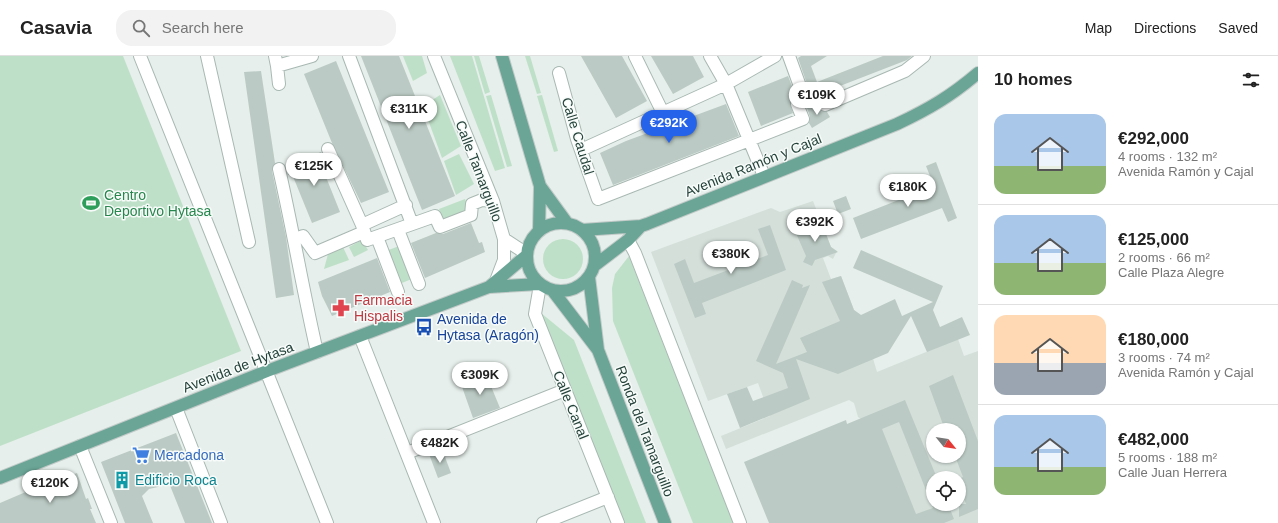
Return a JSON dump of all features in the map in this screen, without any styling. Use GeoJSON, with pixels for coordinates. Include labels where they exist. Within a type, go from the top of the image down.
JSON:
{"type":"FeatureCollection","features":[{"type":"Feature","properties":{"kind":"main road"},"geometry":{"type":"LineString","coordinates":[[502,56],[540,186],[539,231]]}},
{"type":"Feature","properties":{"kind":"main road","name":"Avenida Ramón y Cajal"},"geometry":{"type":"LineString","coordinates":[[641,226],[897,124],[932,108],[954,93],[978,73]]}},
{"type":"Feature","properties":{"kind":"main road"},"geometry":{"type":"LineString","coordinates":[[540,186],[567,224]]}},
{"type":"Feature","properties":{"kind":"main road"},"geometry":{"type":"LineString","coordinates":[[567,224],[582,230],[641,226],[628,240],[592,271],[579,286],[566,291],[553,291],[540,284],[529,271],[527,254],[531,242],[539,231],[548,226],[567,224]]}},
{"type":"Feature","properties":{"kind":"main road"},"geometry":{"type":"LineString","coordinates":[[582,230],[590,240],[595,253],[592,271]]}},
{"type":"Feature","properties":{"kind":"main road"},"geometry":{"type":"LineString","coordinates":[[492,284],[527,254]]}},
{"type":"Feature","properties":{"kind":"main road","name":"Ronda del Tamarguillo"},"geometry":{"type":"LineString","coordinates":[[592,271],[598,350]]}},
{"type":"Feature","properties":{"kind":"main road","name":"Avenida de Hytasa"},"geometry":{"type":"LineString","coordinates":[[0,478],[267,371],[492,284]]}},
{"type":"Feature","properties":{"kind":"main road"},"geometry":{"type":"LineString","coordinates":[[492,284],[540,284]]}},
{"type":"Feature","properties":{"kind":"main road","name":"Ronda del Tamarguillo"},"geometry":{"type":"LineString","coordinates":[[553,291],[598,350],[665,523]]}},
{"type":"Feature","properties":{"kind":"street"},"geometry":{"type":"LineString","coordinates":[[140,56],[327,523]]}},
{"type":"Feature","properties":{"kind":"street"},"geometry":{"type":"LineString","coordinates":[[206,56],[249,242]]}},
{"type":"Feature","properties":{"kind":"street"},"geometry":{"type":"LineString","coordinates":[[279,84],[276,61],[312,56]]}},
{"type":"Feature","properties":{"kind":"street"},"geometry":{"type":"LineString","coordinates":[[349,56],[412,224]]}},
{"type":"Feature","properties":{"kind":"street","name":"Calle Tamarguillo"},"geometry":{"type":"LineString","coordinates":[[434,56],[493,201],[504,239],[527,254]]}},
{"type":"Feature","properties":{"kind":"street"},"geometry":{"type":"LineString","coordinates":[[635,56],[663,112]]}},
{"type":"Feature","properties":{"kind":"street"},"geometry":{"type":"LineString","coordinates":[[710,56],[726,84],[764,176]]}},
{"type":"Feature","properties":{"kind":"street"},"geometry":{"type":"LineString","coordinates":[[581,150],[726,84],[775,56]]}},
{"type":"Feature","properties":{"kind":"street"},"geometry":{"type":"LineString","coordinates":[[789,56],[805,100],[820,94],[825,105],[904,71],[924,56]]}},
{"type":"Feature","properties":{"kind":"street","name":"Calle Caudal"},"geometry":{"type":"LineString","coordinates":[[559,73],[581,150],[598,199]]}},
{"type":"Feature","properties":{"kind":"street","name":"Avenida Ramón y Cajal"},"geometry":{"type":"LineString","coordinates":[[598,199],[803,119],[797,104],[805,100]]}},
{"type":"Feature","properties":{"kind":"street"},"geometry":{"type":"LineString","coordinates":[[328,150],[367,240],[435,216],[440,227],[471,215],[472,204],[482,200],[493,201]]}},
{"type":"Feature","properties":{"kind":"street"},"geometry":{"type":"LineString","coordinates":[[279,169],[295,239],[317,352]]}},
{"type":"Feature","properties":{"kind":"street"},"geometry":{"type":"LineString","coordinates":[[299,261],[406,205]]}},
{"type":"Feature","properties":{"kind":"street"},"geometry":{"type":"LineString","coordinates":[[398,230],[419,284]]}},
{"type":"Feature","properties":{"kind":"street"},"geometry":{"type":"LineString","coordinates":[[295,239],[303,236],[315,253]]}},
{"type":"Feature","properties":{"kind":"street"},"geometry":{"type":"LineString","coordinates":[[377,237],[398,292]]}},
{"type":"Feature","properties":{"kind":"street"},"geometry":{"type":"LineString","coordinates":[[492,284],[504,260],[504,239]]}},
{"type":"Feature","properties":{"kind":"street"},"geometry":{"type":"LineString","coordinates":[[628,240],[637,259],[740,523]]}},
{"type":"Feature","properties":{"kind":"street","name":"Calle Canal"},"geometry":{"type":"LineString","coordinates":[[540,284],[535,314],[618,523]]}},
{"type":"Feature","properties":{"kind":"street"},"geometry":{"type":"LineString","coordinates":[[360,336],[434,523]]}},
{"type":"Feature","properties":{"kind":"street"},"geometry":{"type":"LineString","coordinates":[[407,453],[564,390]]}},
{"type":"Feature","properties":{"kind":"street"},"geometry":{"type":"LineString","coordinates":[[176,408],[221,523]]}},
{"type":"Feature","properties":{"kind":"street"},"geometry":{"type":"LineString","coordinates":[[80,446],[111,523]]}},
{"type":"Feature","properties":{"kind":"street"},"geometry":{"type":"LineString","coordinates":[[542,523],[608,497]]}},
{"type":"Feature","properties":{"kind":"shaded area"},"geometry":{"type":"Polygon","coordinates":[[[813,201],[831,247],[837,251],[833,259],[828,256],[823,258],[831,279],[841,276],[854,310],[861,315],[871,329],[867,338],[877,372],[958,339],[964,356],[978,351],[978,523],[900,523],[861,419],[858,417],[854,403],[849,400],[726,449],[721,436],[770,416],[758,383],[708,401],[651,252],[771,208],[780,212],[813,201]]]}},
{"type":"Feature","properties":{"kind":"green space","name":"Centro Deportivo Hytasa"},"geometry":{"type":"Polygon","coordinates":[[[0,56],[123,56],[241,351],[0,446],[0,56]]]}},
{"type":"Feature","properties":{"kind":"green space"},"geometry":{"type":"Polygon","coordinates":[[[403,56],[422,56],[427,73],[413,81],[403,56]]]}},
{"type":"Feature","properties":{"kind":"green space"},"geometry":{"type":"Polygon","coordinates":[[[450,56],[472,56],[505,168],[495,171],[450,56]]]}},
{"type":"Feature","properties":{"kind":"green space"},"geometry":{"type":"Polygon","coordinates":[[[474,56],[479,56],[490,92],[485,94],[474,56]]]}},
{"type":"Feature","properties":{"kind":"green space"},"geometry":{"type":"Polygon","coordinates":[[[525,56],[530,56],[541,93],[537,94],[525,56]]]}},
{"type":"Feature","properties":{"kind":"green space"},"geometry":{"type":"Polygon","coordinates":[[[440,95],[461,146],[442,158],[423,106],[440,95]]]}},
{"type":"Feature","properties":{"kind":"green space"},"geometry":{"type":"Polygon","coordinates":[[[491,95],[512,166],[507,167],[486,96],[491,95]]]}},
{"type":"Feature","properties":{"kind":"green space"},"geometry":{"type":"Polygon","coordinates":[[[542,95],[558,151],[554,152],[537,96],[542,95]]]}},
{"type":"Feature","properties":{"kind":"green space"},"geometry":{"type":"Polygon","coordinates":[[[459,154],[474,184],[456,195],[444,161],[459,154]]]}},
{"type":"Feature","properties":{"kind":"green space"},"geometry":{"type":"Polygon","coordinates":[[[465,199],[470,212],[444,224],[439,209],[465,199]]]}},
{"type":"Feature","properties":{"kind":"green space"},"geometry":{"type":"Polygon","coordinates":[[[563,239],[577,245],[583,259],[577,273],[563,279],[549,273],[543,259],[549,245],[563,239]]]}},
{"type":"Feature","properties":{"kind":"green space"},"geometry":{"type":"Polygon","coordinates":[[[362,240],[368,250],[354,257],[349,247],[362,240]]]}},
{"type":"Feature","properties":{"kind":"green space"},"geometry":{"type":"Polygon","coordinates":[[[402,245],[414,278],[397,285],[383,252],[402,245]]]}},
{"type":"Feature","properties":{"kind":"green space"},"geometry":{"type":"Polygon","coordinates":[[[343,247],[349,260],[324,269],[328,254],[343,247]]]}},
{"type":"Feature","properties":{"kind":"green space"},"geometry":{"type":"Polygon","coordinates":[[[629,256],[733,523],[693,523],[613,321],[612,288],[615,274],[629,256]]]}},
{"type":"Feature","properties":{"kind":"green space"},"geometry":{"type":"Polygon","coordinates":[[[541,313],[574,340],[646,523],[624,523],[541,313]]]}},
{"type":"Feature","properties":{"kind":"building"},"geometry":{"type":"Polygon","coordinates":[[[361,56],[399,56],[455,196],[422,210],[361,56]]]}},
{"type":"Feature","properties":{"kind":"building"},"geometry":{"type":"Polygon","coordinates":[[[581,56],[622,56],[647,101],[616,118],[581,56]]]}},
{"type":"Feature","properties":{"kind":"building"},"geometry":{"type":"Polygon","coordinates":[[[651,56],[693,56],[704,77],[673,94],[651,56]]]}},
{"type":"Feature","properties":{"kind":"building"},"geometry":{"type":"Polygon","coordinates":[[[801,56],[827,56],[811,66],[817,82],[883,56],[912,56],[907,60],[827,91],[820,87],[809,90],[798,58],[801,56]]]}},
{"type":"Feature","properties":{"kind":"building"},"geometry":{"type":"Polygon","coordinates":[[[336,61],[389,192],[361,203],[332,143],[304,74],[336,61]]]}},
{"type":"Feature","properties":{"kind":"building"},"geometry":{"type":"Polygon","coordinates":[[[261,71],[275,163],[272,171],[286,237],[294,295],[276,298],[244,72],[261,71]]]}},
{"type":"Feature","properties":{"kind":"building"},"geometry":{"type":"Polygon","coordinates":[[[788,76],[796,96],[790,103],[793,113],[761,126],[748,92],[788,76]]]}},
{"type":"Feature","properties":{"kind":"building"},"geometry":{"type":"Polygon","coordinates":[[[726,104],[739,136],[613,185],[600,153],[626,141],[726,104]]]}},
{"type":"Feature","properties":{"kind":"building"},"geometry":{"type":"Polygon","coordinates":[[[816,104],[820,111],[827,112],[830,117],[812,128],[809,123],[810,117],[807,108],[816,104]]]}},
{"type":"Feature","properties":{"kind":"building"},"geometry":{"type":"Polygon","coordinates":[[[321,152],[325,160],[320,162],[340,212],[312,223],[292,174],[288,175],[286,166],[321,152]]]}},
{"type":"Feature","properties":{"kind":"building"},"geometry":{"type":"Polygon","coordinates":[[[936,162],[957,218],[948,222],[942,208],[861,239],[853,218],[934,186],[926,166],[936,162]]]}},
{"type":"Feature","properties":{"kind":"building"},"geometry":{"type":"Polygon","coordinates":[[[846,196],[851,209],[838,214],[833,201],[846,196]]]}},
{"type":"Feature","properties":{"kind":"building"},"geometry":{"type":"Polygon","coordinates":[[[821,221],[831,247],[838,252],[815,260],[812,266],[803,262],[806,256],[795,231],[821,221]]]}},
{"type":"Feature","properties":{"kind":"building"},"geometry":{"type":"Polygon","coordinates":[[[471,223],[479,243],[482,242],[485,252],[425,278],[411,243],[436,233],[443,234],[471,223]]]}},
{"type":"Feature","properties":{"kind":"building"},"geometry":{"type":"Polygon","coordinates":[[[770,225],[786,270],[702,303],[706,314],[695,318],[674,264],[685,259],[694,283],[768,255],[758,229],[770,225]]]}},
{"type":"Feature","properties":{"kind":"building"},"geometry":{"type":"Polygon","coordinates":[[[861,250],[943,286],[933,310],[940,327],[962,317],[970,335],[927,352],[911,316],[888,353],[838,374],[796,359],[810,399],[740,428],[727,394],[747,387],[753,401],[788,388],[783,373],[756,361],[792,280],[803,285],[802,288],[810,285],[776,364],[807,352],[800,338],[840,321],[822,282],[841,276],[854,310],[861,315],[895,299],[902,316],[933,302],[853,268],[861,250]]]}},
{"type":"Feature","properties":{"kind":"building"},"geometry":{"type":"Polygon","coordinates":[[[377,258],[390,292],[332,316],[322,296],[318,282],[377,258]]]}},
{"type":"Feature","properties":{"kind":"building"},"geometry":{"type":"Polygon","coordinates":[[[486,374],[500,408],[473,418],[461,384],[486,374]]]}},
{"type":"Feature","properties":{"kind":"building"},"geometry":{"type":"Polygon","coordinates":[[[953,375],[978,441],[978,509],[959,517],[959,511],[966,511],[966,471],[961,471],[958,463],[966,463],[966,423],[942,423],[929,386],[953,375]]]}},
{"type":"Feature","properties":{"kind":"building"},"geometry":{"type":"Polygon","coordinates":[[[905,400],[926,451],[926,463],[931,463],[934,471],[926,471],[926,490],[899,422],[882,429],[916,514],[926,510],[951,511],[954,519],[944,523],[769,523],[744,462],[846,420],[847,424],[905,400]]]}},
{"type":"Feature","properties":{"kind":"building","name":"Edificio Roca"},"geometry":{"type":"Polygon","coordinates":[[[176,433],[212,523],[185,523],[167,478],[158,487],[149,489],[142,496],[153,523],[125,523],[101,462],[176,433]]]}},
{"type":"Feature","properties":{"kind":"building"},"geometry":{"type":"Polygon","coordinates":[[[442,449],[451,473],[438,478],[429,454],[442,449]]]}},
{"type":"Feature","properties":{"kind":"building"},"geometry":{"type":"Polygon","coordinates":[[[70,473],[71,475],[77,473],[86,499],[88,498],[92,509],[90,509],[96,523],[0,523],[0,503],[70,473]]]}},
{"type":"Feature","properties":{"kind":"place","name":"Centro Deportivo Hytasa"},"geometry":{"type":"Point","coordinates":[91,203]}},
{"type":"Feature","properties":{"kind":"place","name":"Farmacia Hispalis"},"geometry":{"type":"Point","coordinates":[341,308]}},
{"type":"Feature","properties":{"kind":"place","name":"Avenida de Hytasa (Aragón)"},"geometry":{"type":"Point","coordinates":[424,327]}},
{"type":"Feature","properties":{"kind":"place","name":"Mercadona"},"geometry":{"type":"Point","coordinates":[141,455]}},
{"type":"Feature","properties":{"kind":"place","name":"Edificio Roca"},"geometry":{"type":"Point","coordinates":[122,480]}}]}
